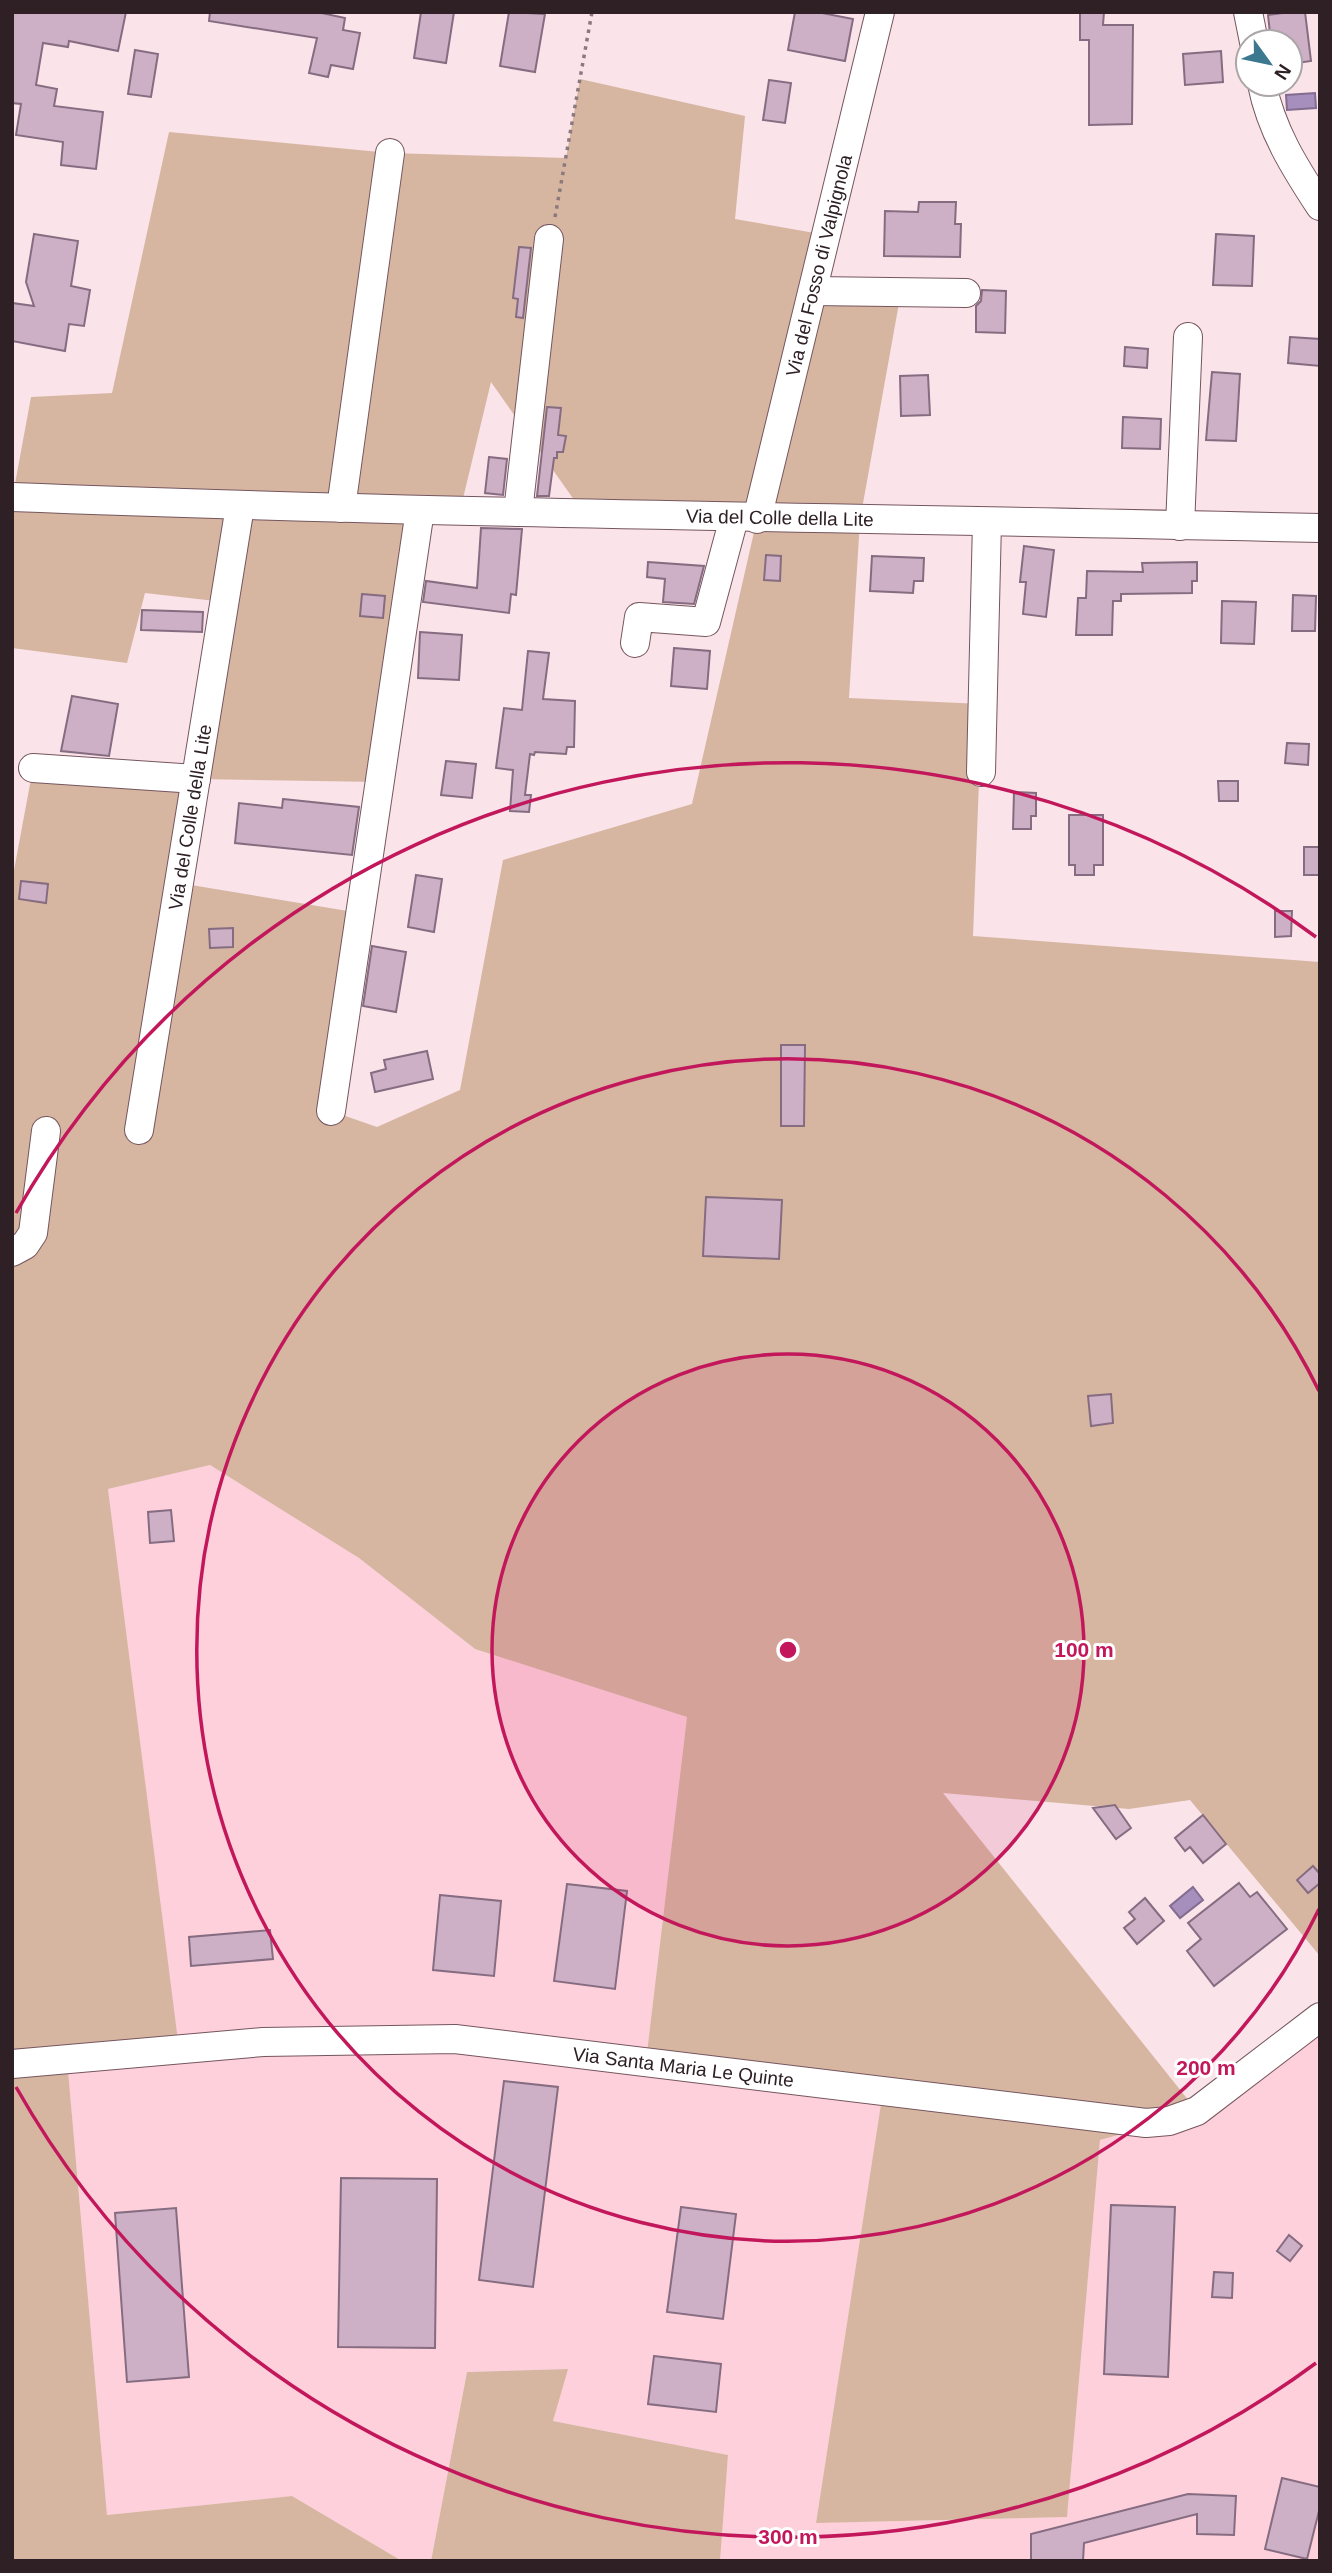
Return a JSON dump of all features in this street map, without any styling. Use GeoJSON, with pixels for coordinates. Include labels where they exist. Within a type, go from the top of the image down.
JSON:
{"type":"FeatureCollection","features":[{"type":"Feature","properties":{"kind":"street","name":"Via del Fosso di Valpignola"},"geometry":{"type":"LineString","coordinates":[[635,643],[639,617],[706,622],[746,518],[813,291],[880,12]]}},
{"type":"Feature","properties":{"kind":"street"},"geometry":{"type":"LineString","coordinates":[[1266,98],[1281,140],[1320,206]]}},
{"type":"Feature","properties":{"kind":"street"},"geometry":{"type":"LineString","coordinates":[[341,508],[390,153]]}},
{"type":"Feature","properties":{"kind":"street"},"geometry":{"type":"LineString","coordinates":[[518,512],[552,230]]}},
{"type":"Feature","properties":{"kind":"street"},"geometry":{"type":"LineString","coordinates":[[813,291],[966,293]]}},
{"type":"Feature","properties":{"kind":"street"},"geometry":{"type":"LineString","coordinates":[[1180,526],[1188,337]]}},
{"type":"Feature","properties":{"kind":"street","name":"Via del Colle della Lite"},"geometry":{"type":"LineString","coordinates":[[12,497],[240,506],[746,518],[1320,528]]}},
{"type":"Feature","properties":{"kind":"street","name":"Via del Colle della Lite"},"geometry":{"type":"LineString","coordinates":[[139,1130],[240,506]]}},
{"type":"Feature","properties":{"kind":"street"},"geometry":{"type":"LineString","coordinates":[[331,1111],[420,510]]}},
{"type":"Feature","properties":{"kind":"street"},"geometry":{"type":"LineString","coordinates":[[981,772],[987,523]]}},
{"type":"Feature","properties":{"kind":"street"},"geometry":{"type":"LineString","coordinates":[[33,768],[196,779]]}},
{"type":"Feature","properties":{"kind":"street"},"geometry":{"type":"LineString","coordinates":[[12,1252],[25,1245],[33,1233],[46,1131]]}},
{"type":"Feature","properties":{"kind":"street","name":"Via Santa Maria Le Quinte"},"geometry":{"type":"LineString","coordinates":[[12,2064],[263,2042],[455,2039],[1146,2123],[1168,2121],[1197,2111],[1320,2017]]}},
{"type":"Feature","properties":{"kind":"path"},"geometry":{"type":"LineString","coordinates":[[552,230],[592,12]]}},
{"type":"Feature","properties":{"kind":"shaded area"},"geometry":{"type":"Polygon","coordinates":[[[580,79],[745,116],[735,219],[826,235],[813,291],[901,292],[860,520],[849,698],[982,704],[973,936],[1320,962],[1320,1956],[1190,1800],[1129,1809],[943,1793],[1197,2111],[1100,2140],[1067,2517],[816,2523],[883,2091],[646,2061],[687,1717],[475,1649],[359,1558],[210,1465],[108,1489],[179,2049],[67,2059],[107,2515],[292,2496],[402,2561],[12,2561],[12,881],[33,768],[196,778],[224,602],[145,593],[127,663],[12,648],[12,500],[31,397],[112,393],[169,132],[390,153],[566,158],[580,79]],[[491,382],[460,511],[420,510],[379,782],[196,779],[179,883],[360,913],[331,1111],[377,1127],[460,1090],[503,860],[692,804],[757,519],[584,514],[491,382]]]}},
{"type":"Feature","properties":{"kind":"shaded area"},"geometry":{"type":"Polygon","coordinates":[[[1315,93],[1316,108],[1287,110],[1286,98],[1304,98],[1304,94],[1315,93]]]}},
{"type":"Feature","properties":{"kind":"shaded area"},"geometry":{"type":"Polygon","coordinates":[[[210,1465],[359,1558],[475,1649],[687,1717],[646,2061],[883,2091],[816,2523],[1067,2517],[1100,2140],[1192,2115],[1320,2015],[1320,2561],[720,2561],[728,2455],[553,2421],[567,2369],[467,2372],[431,2561],[402,2561],[292,2496],[107,2515],[67,2059],[178,2049],[108,1489],[210,1465]]]}},
{"type":"Feature","properties":{"kind":"shaded area"},"geometry":{"type":"Polygon","coordinates":[[[1193,1887],[1203,1900],[1180,1918],[1170,1906],[1193,1887]]]}},
{"type":"Feature","properties":{"kind":"shaded area"},"geometry":{"type":"Polygon","coordinates":[[[568,2369],[553,2421],[728,2455],[720,2561],[431,2561],[467,2372],[568,2369]]]}},
{"type":"Feature","properties":{"kind":"building"},"geometry":{"type":"Polygon","coordinates":[[[12,12],[126,12],[118,51],[69,41],[68,47],[43,43],[36,85],[57,89],[54,106],[103,112],[96,169],[61,165],[63,142],[16,135],[21,104],[12,103],[12,12]]]}},
{"type":"Feature","properties":{"kind":"building"},"geometry":{"type":"Polygon","coordinates":[[[210,12],[317,12],[345,18],[343,30],[360,33],[353,69],[331,65],[328,77],[309,73],[317,38],[209,21],[210,12]]]}},
{"type":"Feature","properties":{"kind":"building"},"geometry":{"type":"Polygon","coordinates":[[[421,12],[454,12],[446,63],[414,58],[421,12]]]}},
{"type":"Feature","properties":{"kind":"building"},"geometry":{"type":"Polygon","coordinates":[[[509,12],[545,14],[535,72],[500,66],[509,12]]]}},
{"type":"Feature","properties":{"kind":"building"},"geometry":{"type":"Polygon","coordinates":[[[795,12],[817,12],[853,19],[845,61],[788,50],[795,12]]]}},
{"type":"Feature","properties":{"kind":"building"},"geometry":{"type":"Polygon","coordinates":[[[1080,12],[1104,12],[1103,25],[1133,25],[1132,124],[1089,125],[1089,40],[1080,40],[1080,12]]]}},
{"type":"Feature","properties":{"kind":"building"},"geometry":{"type":"Polygon","coordinates":[[[1305,12],[1311,61],[1304,62],[1304,28],[1269,28],[1268,15],[1305,12]]]}},
{"type":"Feature","properties":{"kind":"building"},"geometry":{"type":"Polygon","coordinates":[[[135,50],[158,54],[151,97],[128,94],[135,50]]]}},
{"type":"Feature","properties":{"kind":"building"},"geometry":{"type":"Polygon","coordinates":[[[1221,51],[1223,82],[1185,85],[1183,54],[1221,51]]]}},
{"type":"Feature","properties":{"kind":"building"},"geometry":{"type":"Polygon","coordinates":[[[769,80],[791,83],[785,123],[763,120],[769,80]]]}},
{"type":"Feature","properties":{"kind":"building"},"geometry":{"type":"Polygon","coordinates":[[[919,202],[956,202],[955,224],[961,224],[960,257],[884,256],[885,211],[918,212],[919,202]]]}},
{"type":"Feature","properties":{"kind":"building"},"geometry":{"type":"Polygon","coordinates":[[[34,234],[78,241],[71,286],[90,290],[84,326],[69,324],[65,351],[12,341],[12,303],[34,306],[26,282],[34,234]]]}},
{"type":"Feature","properties":{"kind":"building"},"geometry":{"type":"Polygon","coordinates":[[[1216,234],[1254,236],[1252,286],[1213,285],[1216,234]]]}},
{"type":"Feature","properties":{"kind":"building"},"geometry":{"type":"Polygon","coordinates":[[[519,247],[531,248],[523,318],[516,317],[518,299],[513,298],[519,247]]]}},
{"type":"Feature","properties":{"kind":"building"},"geometry":{"type":"Polygon","coordinates":[[[982,290],[1006,291],[1005,333],[976,332],[976,306],[981,301],[982,290]]]}},
{"type":"Feature","properties":{"kind":"building"},"geometry":{"type":"Polygon","coordinates":[[[1290,337],[1320,339],[1320,366],[1288,363],[1290,337]]]}},
{"type":"Feature","properties":{"kind":"building"},"geometry":{"type":"Polygon","coordinates":[[[1125,347],[1148,349],[1147,368],[1124,366],[1125,347]]]}},
{"type":"Feature","properties":{"kind":"building"},"geometry":{"type":"Polygon","coordinates":[[[1212,372],[1240,374],[1236,441],[1206,440],[1212,372]]]}},
{"type":"Feature","properties":{"kind":"building"},"geometry":{"type":"Polygon","coordinates":[[[928,375],[930,415],[901,416],[900,376],[928,375]]]}},
{"type":"Feature","properties":{"kind":"building"},"geometry":{"type":"Polygon","coordinates":[[[547,407],[561,408],[558,435],[566,436],[563,452],[557,452],[557,458],[554,458],[549,496],[537,496],[547,407]]]}},
{"type":"Feature","properties":{"kind":"building"},"geometry":{"type":"Polygon","coordinates":[[[1123,417],[1161,419],[1160,449],[1122,448],[1123,417]]]}},
{"type":"Feature","properties":{"kind":"building"},"geometry":{"type":"Polygon","coordinates":[[[489,457],[507,459],[503,495],[485,493],[489,457]]]}},
{"type":"Feature","properties":{"kind":"building"},"geometry":{"type":"Polygon","coordinates":[[[481,528],[522,529],[516,595],[511,594],[509,613],[423,602],[426,581],[477,588],[481,528]]]}},
{"type":"Feature","properties":{"kind":"building"},"geometry":{"type":"Polygon","coordinates":[[[1024,546],[1054,550],[1046,617],[1023,614],[1026,582],[1020,582],[1024,546]]]}},
{"type":"Feature","properties":{"kind":"building"},"geometry":{"type":"Polygon","coordinates":[[[766,555],[781,556],[780,581],[764,580],[766,555]]]}},
{"type":"Feature","properties":{"kind":"building"},"geometry":{"type":"Polygon","coordinates":[[[872,556],[924,558],[923,581],[914,581],[913,593],[870,591],[872,556]]]}},
{"type":"Feature","properties":{"kind":"building"},"geometry":{"type":"Polygon","coordinates":[[[648,562],[704,566],[694,604],[663,602],[665,579],[647,577],[648,562]]]}},
{"type":"Feature","properties":{"kind":"building"},"geometry":{"type":"Polygon","coordinates":[[[1197,562],[1197,581],[1192,581],[1192,593],[1121,594],[1121,601],[1113,601],[1112,635],[1076,635],[1078,598],[1086,598],[1087,571],[1143,572],[1142,563],[1197,562]]]}},
{"type":"Feature","properties":{"kind":"building"},"geometry":{"type":"Polygon","coordinates":[[[362,594],[385,596],[383,618],[360,616],[362,594]]]}},
{"type":"Feature","properties":{"kind":"building"},"geometry":{"type":"Polygon","coordinates":[[[1293,595],[1316,596],[1315,631],[1292,631],[1293,595]]]}},
{"type":"Feature","properties":{"kind":"building"},"geometry":{"type":"Polygon","coordinates":[[[1222,601],[1256,602],[1254,644],[1221,643],[1222,601]]]}},
{"type":"Feature","properties":{"kind":"building"},"geometry":{"type":"Polygon","coordinates":[[[142,610],[203,612],[202,632],[141,630],[142,610]]]}},
{"type":"Feature","properties":{"kind":"building"},"geometry":{"type":"Polygon","coordinates":[[[420,632],[462,635],[459,680],[418,678],[420,632]]]}},
{"type":"Feature","properties":{"kind":"building"},"geometry":{"type":"Polygon","coordinates":[[[674,648],[710,651],[707,689],[671,686],[674,648]]]}},
{"type":"Feature","properties":{"kind":"building"},"geometry":{"type":"Polygon","coordinates":[[[528,651],[549,653],[543,699],[575,701],[574,747],[567,747],[566,754],[530,754],[525,795],[531,795],[529,812],[510,811],[513,770],[496,768],[504,708],[522,710],[528,651]]]}},
{"type":"Feature","properties":{"kind":"building"},"geometry":{"type":"Polygon","coordinates":[[[72,696],[118,704],[109,756],[61,751],[72,696]]]}},
{"type":"Feature","properties":{"kind":"building"},"geometry":{"type":"Polygon","coordinates":[[[1287,743],[1309,744],[1308,765],[1285,763],[1287,743]]]}},
{"type":"Feature","properties":{"kind":"building"},"geometry":{"type":"Polygon","coordinates":[[[446,761],[476,764],[472,798],[441,795],[446,761]]]}},
{"type":"Feature","properties":{"kind":"building"},"geometry":{"type":"Polygon","coordinates":[[[1218,781],[1238,781],[1238,801],[1219,801],[1218,781]]]}},
{"type":"Feature","properties":{"kind":"building"},"geometry":{"type":"Polygon","coordinates":[[[1014,792],[1036,793],[1036,816],[1031,816],[1031,829],[1013,829],[1014,792]]]}},
{"type":"Feature","properties":{"kind":"building"},"geometry":{"type":"Polygon","coordinates":[[[283,799],[359,807],[352,855],[235,843],[239,803],[282,808],[283,799]]]}},
{"type":"Feature","properties":{"kind":"building"},"geometry":{"type":"Polygon","coordinates":[[[1069,815],[1103,815],[1103,865],[1094,865],[1094,875],[1075,875],[1075,865],[1069,865],[1069,815]]]}},
{"type":"Feature","properties":{"kind":"building"},"geometry":{"type":"Polygon","coordinates":[[[1304,847],[1320,847],[1320,875],[1304,875],[1304,847]]]}},
{"type":"Feature","properties":{"kind":"building"},"geometry":{"type":"Polygon","coordinates":[[[416,875],[442,879],[434,932],[408,927],[416,875]]]}},
{"type":"Feature","properties":{"kind":"building"},"geometry":{"type":"Polygon","coordinates":[[[21,881],[48,884],[46,903],[19,899],[21,881]]]}},
{"type":"Feature","properties":{"kind":"building"},"geometry":{"type":"Polygon","coordinates":[[[1275,911],[1292,911],[1291,936],[1275,937],[1275,911]]]}},
{"type":"Feature","properties":{"kind":"building"},"geometry":{"type":"Polygon","coordinates":[[[233,928],[233,947],[210,948],[209,929],[233,928]]]}},
{"type":"Feature","properties":{"kind":"building"},"geometry":{"type":"Polygon","coordinates":[[[372,946],[406,952],[396,1012],[363,1006],[372,946]]]}},
{"type":"Feature","properties":{"kind":"building"},"geometry":{"type":"Polygon","coordinates":[[[781,1045],[805,1045],[804,1126],[781,1126],[781,1045]]]}},
{"type":"Feature","properties":{"kind":"building"},"geometry":{"type":"Polygon","coordinates":[[[427,1051],[433,1079],[375,1092],[371,1073],[386,1069],[384,1060],[427,1051]]]}},
{"type":"Feature","properties":{"kind":"building"},"geometry":{"type":"Polygon","coordinates":[[[706,1197],[782,1200],[779,1259],[703,1256],[706,1197]]]}},
{"type":"Feature","properties":{"kind":"building"},"geometry":{"type":"Polygon","coordinates":[[[1111,1394],[1113,1423],[1091,1426],[1088,1396],[1111,1394]]]}},
{"type":"Feature","properties":{"kind":"building"},"geometry":{"type":"Polygon","coordinates":[[[171,1510],[174,1541],[150,1543],[148,1512],[171,1510]]]}},
{"type":"Feature","properties":{"kind":"building"},"geometry":{"type":"Polygon","coordinates":[[[1115,1805],[1131,1828],[1116,1839],[1093,1808],[1115,1805]]]}},
{"type":"Feature","properties":{"kind":"building"},"geometry":{"type":"Polygon","coordinates":[[[1203,1815],[1226,1844],[1203,1863],[1190,1847],[1185,1851],[1175,1838],[1203,1815]]]}},
{"type":"Feature","properties":{"kind":"building"},"geometry":{"type":"Polygon","coordinates":[[[1313,1866],[1320,1874],[1320,1883],[1308,1893],[1297,1880],[1313,1866]]]}},
{"type":"Feature","properties":{"kind":"building"},"geometry":{"type":"Polygon","coordinates":[[[1239,1883],[1250,1897],[1257,1892],[1287,1929],[1214,1986],[1187,1951],[1201,1939],[1188,1923],[1239,1883]]]}},
{"type":"Feature","properties":{"kind":"building"},"geometry":{"type":"Polygon","coordinates":[[[567,1884],[627,1891],[615,1989],[554,1981],[567,1884]]]}},
{"type":"Feature","properties":{"kind":"building"},"geometry":{"type":"Polygon","coordinates":[[[440,1895],[501,1901],[494,1976],[433,1970],[440,1895]]]}},
{"type":"Feature","properties":{"kind":"building"},"geometry":{"type":"Polygon","coordinates":[[[1145,1898],[1164,1921],[1137,1944],[1124,1928],[1135,1919],[1129,1912],[1145,1898]]]}},
{"type":"Feature","properties":{"kind":"building"},"geometry":{"type":"Polygon","coordinates":[[[270,1930],[273,1959],[191,1966],[189,1937],[270,1930]]]}},
{"type":"Feature","properties":{"kind":"building"},"geometry":{"type":"Polygon","coordinates":[[[504,2081],[558,2087],[533,2287],[479,2280],[504,2081]]]}},
{"type":"Feature","properties":{"kind":"building"},"geometry":{"type":"Polygon","coordinates":[[[341,2178],[437,2179],[435,2348],[338,2347],[341,2178]]]}},
{"type":"Feature","properties":{"kind":"building"},"geometry":{"type":"Polygon","coordinates":[[[1111,2205],[1175,2207],[1168,2377],[1104,2374],[1111,2205]]]}},
{"type":"Feature","properties":{"kind":"building"},"geometry":{"type":"Polygon","coordinates":[[[681,2207],[736,2214],[723,2319],[667,2312],[681,2207]]]}},
{"type":"Feature","properties":{"kind":"building"},"geometry":{"type":"Polygon","coordinates":[[[176,2208],[189,2377],[127,2382],[115,2213],[176,2208]]]}},
{"type":"Feature","properties":{"kind":"building"},"geometry":{"type":"Polygon","coordinates":[[[1289,2235],[1302,2246],[1290,2261],[1277,2251],[1289,2235]]]}},
{"type":"Feature","properties":{"kind":"building"},"geometry":{"type":"Polygon","coordinates":[[[1214,2272],[1233,2273],[1232,2298],[1212,2297],[1214,2272]]]}},
{"type":"Feature","properties":{"kind":"building"},"geometry":{"type":"Polygon","coordinates":[[[654,2356],[721,2364],[716,2412],[648,2404],[654,2356]]]}},
{"type":"Feature","properties":{"kind":"building"},"geometry":{"type":"Polygon","coordinates":[[[1282,2478],[1320,2487],[1320,2507],[1307,2559],[1265,2549],[1282,2478]]]}},
{"type":"Feature","properties":{"kind":"building"},"geometry":{"type":"Polygon","coordinates":[[[1188,2494],[1236,2496],[1234,2535],[1197,2534],[1197,2514],[1084,2543],[1083,2561],[1031,2561],[1031,2534],[1188,2494]]]}}]}
